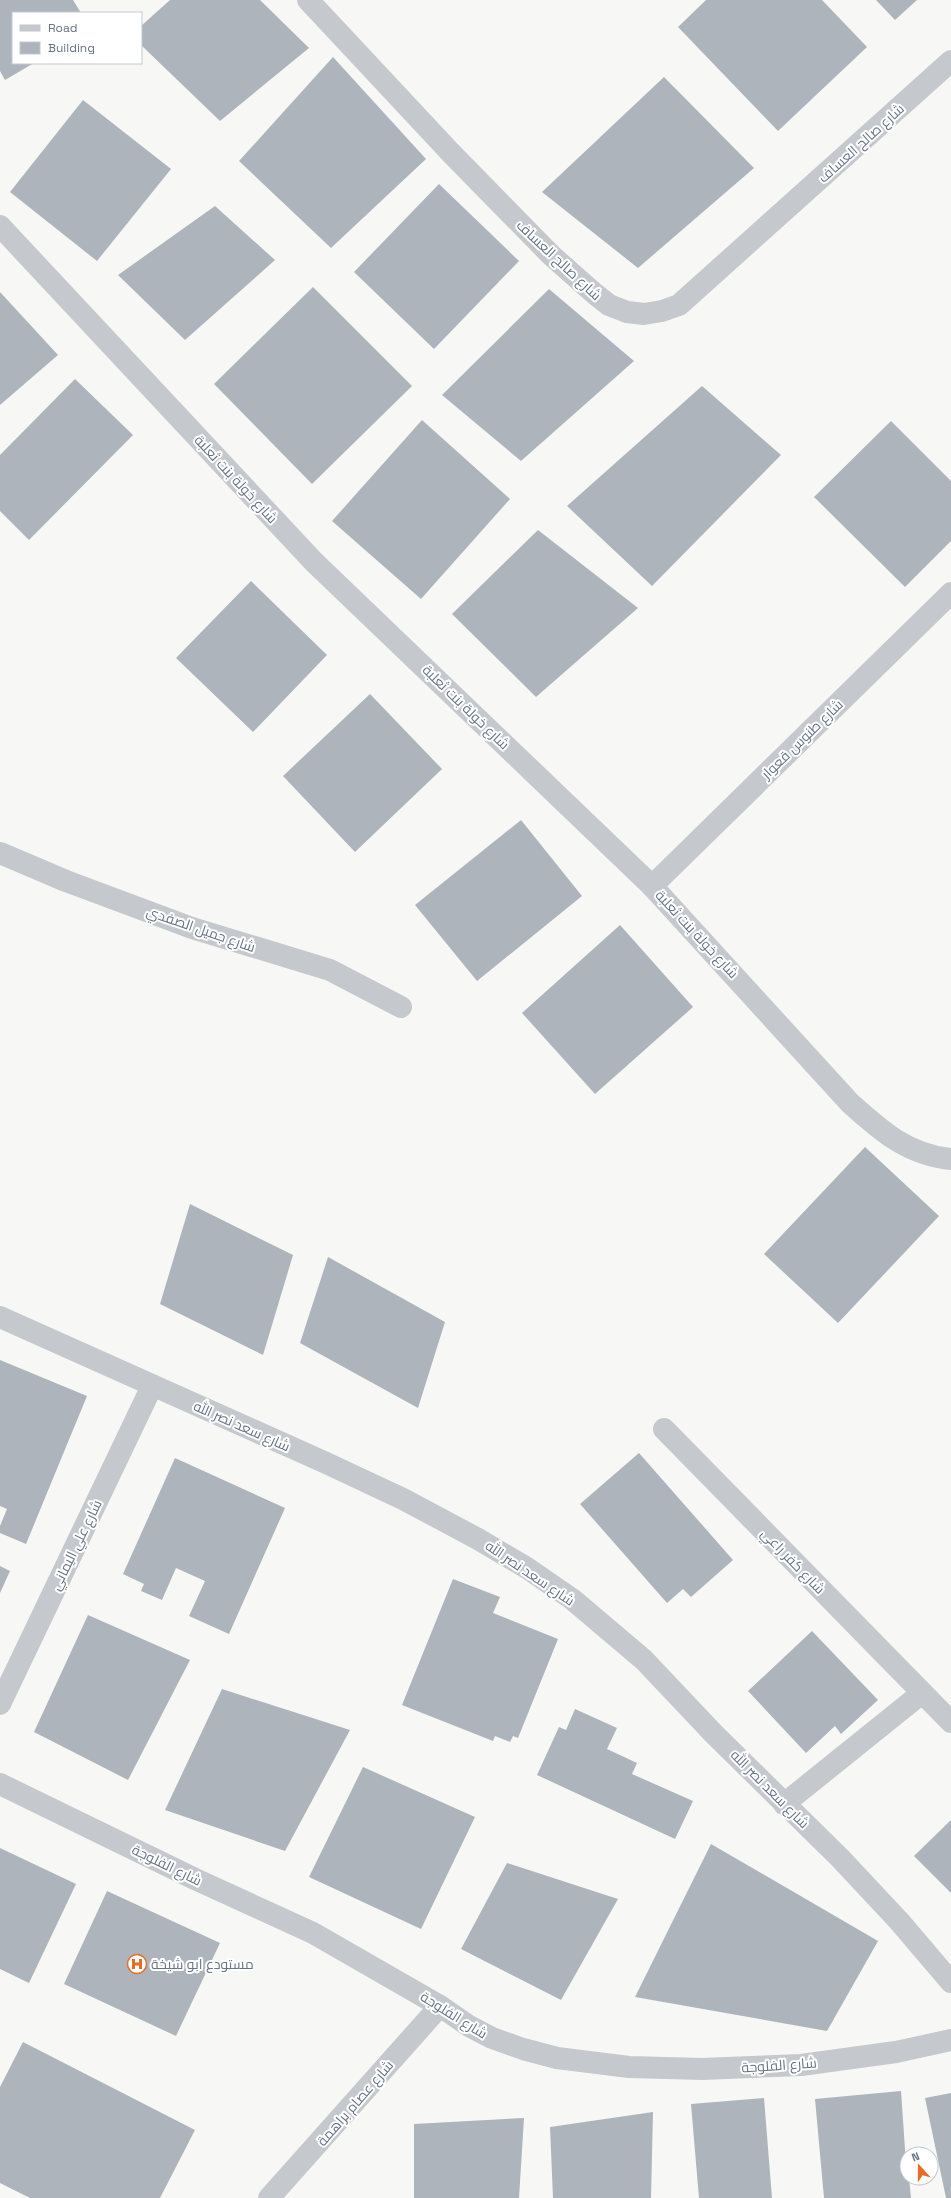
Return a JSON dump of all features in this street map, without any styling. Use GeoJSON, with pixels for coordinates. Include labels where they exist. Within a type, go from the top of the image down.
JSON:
{"type":"FeatureCollection","features":[{"type":"Feature","properties":{"kind":"street","name":"شارع صالح العساف"},"geometry":{"type":"LineString","coordinates":[[308,0],[451,153],[551,255],[609,305],[627,312],[644,314],[662,311],[679,305],[951,61]]}},
{"type":"Feature","properties":{"kind":"street","name":"شارع خولة بنت ثعلبة"},"geometry":{"type":"LineString","coordinates":[[0,226],[314,562],[652,886],[850,1102],[867,1118],[906,1147],[932,1157],[951,1159]]}},
{"type":"Feature","properties":{"kind":"street","name":"شارع طنوس قعوار"},"geometry":{"type":"LineString","coordinates":[[652,886],[951,593]]}},
{"type":"Feature","properties":{"kind":"street","name":"شارع جميل الصفدي"},"geometry":{"type":"LineString","coordinates":[[0,853],[66,881],[192,928],[330,970],[402,1007]]}},
{"type":"Feature","properties":{"kind":"street","name":"شارع سعد نصر الله"},"geometry":{"type":"LineString","coordinates":[[0,1317],[324,1462],[403,1499],[478,1539],[527,1568],[572,1600],[644,1660],[861,1881],[951,1982]]}},
{"type":"Feature","properties":{"kind":"street","name":"شارع علي اليماني"},"geometry":{"type":"LineString","coordinates":[[0,1704],[152,1386]]}},
{"type":"Feature","properties":{"kind":"street","name":"شارع كفر راعي"},"geometry":{"type":"LineString","coordinates":[[664,1429],[951,1722]]}},
{"type":"Feature","properties":{"kind":"street"},"geometry":{"type":"LineString","coordinates":[[784,1804],[922,1693]]}},
{"type":"Feature","properties":{"kind":"street","name":"شارع الفلوجة"},"geometry":{"type":"LineString","coordinates":[[0,1784],[195,1879],[313,1933],[440,2006],[469,2026],[492,2038],[523,2049],[557,2058],[629,2067],[702,2069],[801,2065],[896,2052],[951,2040]]}},
{"type":"Feature","properties":{"kind":"street","name":"شارع عصام براهمة"},"geometry":{"type":"LineString","coordinates":[[269,2198],[440,2006]]}},
{"type":"Feature","properties":{"kind":"building"},"geometry":{"type":"Polygon","coordinates":[[[0,0],[73,0],[80,12],[12,12],[12,64],[32,64],[5,80],[0,71],[0,0]]]}},
{"type":"Feature","properties":{"kind":"building"},"geometry":{"type":"Polygon","coordinates":[[[170,0],[260,0],[309,48],[220,121],[142,46],[142,25],[170,0]]]}},
{"type":"Feature","properties":{"kind":"building"},"geometry":{"type":"Polygon","coordinates":[[[706,0],[822,0],[867,47],[778,131],[678,27],[706,0]]]}},
{"type":"Feature","properties":{"kind":"building"},"geometry":{"type":"Polygon","coordinates":[[[876,0],[917,0],[895,20],[876,0]]]}},
{"type":"Feature","properties":{"kind":"building"},"geometry":{"type":"Polygon","coordinates":[[[333,57],[426,159],[331,248],[239,161],[333,57]]]}},
{"type":"Feature","properties":{"kind":"building"},"geometry":{"type":"Polygon","coordinates":[[[664,77],[754,168],[638,268],[542,192],[664,77]]]}},
{"type":"Feature","properties":{"kind":"building"},"geometry":{"type":"Polygon","coordinates":[[[83,100],[171,169],[97,261],[10,192],[83,100]]]}},
{"type":"Feature","properties":{"kind":"building"},"geometry":{"type":"Polygon","coordinates":[[[439,184],[519,261],[434,349],[354,272],[439,184]]]}},
{"type":"Feature","properties":{"kind":"building"},"geometry":{"type":"Polygon","coordinates":[[[215,206],[275,260],[185,340],[118,275],[215,206]]]}},
{"type":"Feature","properties":{"kind":"building"},"geometry":{"type":"Polygon","coordinates":[[[313,287],[412,386],[312,484],[214,384],[313,287]]]}},
{"type":"Feature","properties":{"kind":"building"},"geometry":{"type":"Polygon","coordinates":[[[549,289],[634,361],[521,461],[442,395],[549,289]]]}},
{"type":"Feature","properties":{"kind":"building"},"geometry":{"type":"Polygon","coordinates":[[[0,292],[58,355],[0,405],[0,292]]]}},
{"type":"Feature","properties":{"kind":"building"},"geometry":{"type":"Polygon","coordinates":[[[75,379],[133,435],[29,540],[0,511],[0,455],[75,379]]]}},
{"type":"Feature","properties":{"kind":"building"},"geometry":{"type":"Polygon","coordinates":[[[702,386],[781,455],[652,586],[567,506],[702,386]]]}},
{"type":"Feature","properties":{"kind":"building"},"geometry":{"type":"Polygon","coordinates":[[[422,420],[510,499],[421,599],[332,521],[422,420]]]}},
{"type":"Feature","properties":{"kind":"building"},"geometry":{"type":"Polygon","coordinates":[[[891,421],[951,481],[951,541],[905,587],[814,497],[891,421]]]}},
{"type":"Feature","properties":{"kind":"building"},"geometry":{"type":"Polygon","coordinates":[[[538,530],[638,608],[536,697],[452,614],[538,530]]]}},
{"type":"Feature","properties":{"kind":"building"},"geometry":{"type":"Polygon","coordinates":[[[251,581],[327,655],[253,732],[176,658],[251,581]]]}},
{"type":"Feature","properties":{"kind":"building"},"geometry":{"type":"Polygon","coordinates":[[[370,694],[442,769],[355,852],[283,776],[370,694]]]}},
{"type":"Feature","properties":{"kind":"building"},"geometry":{"type":"Polygon","coordinates":[[[521,820],[582,896],[477,981],[415,905],[521,820]]]}},
{"type":"Feature","properties":{"kind":"building"},"geometry":{"type":"Polygon","coordinates":[[[620,925],[693,1007],[595,1094],[522,1013],[620,925]]]}},
{"type":"Feature","properties":{"kind":"building"},"geometry":{"type":"Polygon","coordinates":[[[865,1147],[939,1216],[838,1323],[764,1254],[865,1147]]]}},
{"type":"Feature","properties":{"kind":"building"},"geometry":{"type":"Polygon","coordinates":[[[190,1204],[293,1255],[263,1355],[160,1304],[190,1204]]]}},
{"type":"Feature","properties":{"kind":"building"},"geometry":{"type":"Polygon","coordinates":[[[328,1257],[445,1322],[418,1408],[300,1343],[328,1257]]]}},
{"type":"Feature","properties":{"kind":"building"},"geometry":{"type":"Polygon","coordinates":[[[0,1360],[87,1396],[26,1544],[0,1533],[0,1526],[7,1509],[0,1506],[0,1360]]]}},
{"type":"Feature","properties":{"kind":"building"},"geometry":{"type":"Polygon","coordinates":[[[639,1453],[733,1560],[691,1597],[683,1589],[667,1603],[580,1504],[639,1453]]]}},
{"type":"Feature","properties":{"kind":"building"},"geometry":{"type":"Polygon","coordinates":[[[175,1458],[285,1508],[229,1634],[189,1616],[205,1581],[176,1568],[162,1600],[141,1591],[144,1584],[123,1574],[175,1458]]]}},
{"type":"Feature","properties":{"kind":"building"},"geometry":{"type":"Polygon","coordinates":[[[0,1566],[10,1571],[0,1593],[0,1566]]]}},
{"type":"Feature","properties":{"kind":"building"},"geometry":{"type":"Polygon","coordinates":[[[453,1579],[500,1597],[493,1613],[558,1639],[518,1738],[513,1736],[510,1742],[495,1736],[493,1741],[402,1705],[453,1579]]]}},
{"type":"Feature","properties":{"kind":"building"},"geometry":{"type":"Polygon","coordinates":[[[88,1615],[190,1660],[128,1780],[34,1732],[88,1615]]]}},
{"type":"Feature","properties":{"kind":"building"},"geometry":{"type":"Polygon","coordinates":[[[812,1631],[878,1700],[841,1734],[835,1726],[806,1753],[748,1691],[812,1631]]]}},
{"type":"Feature","properties":{"kind":"building"},"geometry":{"type":"Polygon","coordinates":[[[222,1689],[350,1730],[285,1851],[165,1810],[222,1689]]]}},
{"type":"Feature","properties":{"kind":"building"},"geometry":{"type":"Polygon","coordinates":[[[575,1709],[617,1728],[607,1749],[637,1763],[632,1774],[693,1801],[675,1839],[537,1775],[559,1727],[566,1730],[575,1709]]]}},
{"type":"Feature","properties":{"kind":"building"},"geometry":{"type":"Polygon","coordinates":[[[363,1767],[475,1817],[421,1929],[309,1877],[363,1767]]]}},
{"type":"Feature","properties":{"kind":"building"},"geometry":{"type":"Polygon","coordinates":[[[951,1820],[951,1893],[914,1856],[951,1820]]]}},
{"type":"Feature","properties":{"kind":"building"},"geometry":{"type":"Polygon","coordinates":[[[711,1844],[878,1941],[827,2031],[635,1997],[711,1844]]]}},
{"type":"Feature","properties":{"kind":"building"},"geometry":{"type":"Polygon","coordinates":[[[0,1848],[76,1884],[29,1983],[0,1969],[0,1848]]]}},
{"type":"Feature","properties":{"kind":"building"},"geometry":{"type":"Polygon","coordinates":[[[507,1863],[618,1899],[561,2000],[461,1949],[507,1863]]]}},
{"type":"Feature","properties":{"kind":"building"},"geometry":{"type":"Polygon","coordinates":[[[107,1891],[220,1943],[176,2036],[64,1984],[107,1891]]]}},
{"type":"Feature","properties":{"kind":"building"},"geometry":{"type":"Polygon","coordinates":[[[23,2042],[195,2130],[160,2198],[30,2198],[0,2183],[0,2087],[23,2042]]]}},
{"type":"Feature","properties":{"kind":"building"},"geometry":{"type":"Polygon","coordinates":[[[901,2091],[905,2146],[899,2146],[899,2186],[910,2186],[911,2198],[824,2198],[815,2099],[901,2091]]]}},
{"type":"Feature","properties":{"kind":"building"},"geometry":{"type":"Polygon","coordinates":[[[951,2093],[951,2198],[946,2198],[939,2165],[939,2146],[935,2146],[925,2098],[951,2093]]]}},
{"type":"Feature","properties":{"kind":"building"},"geometry":{"type":"Polygon","coordinates":[[[764,2098],[772,2198],[699,2198],[691,2104],[764,2098]]]}},
{"type":"Feature","properties":{"kind":"building"},"geometry":{"type":"Polygon","coordinates":[[[653,2112],[651,2198],[553,2198],[550,2127],[653,2112]]]}},
{"type":"Feature","properties":{"kind":"building"},"geometry":{"type":"Polygon","coordinates":[[[524,2118],[519,2198],[414,2198],[414,2124],[524,2118]]]}},
{"type":"Feature","properties":{"kind":"place","name":"مستودع ابو شيخة"},"geometry":{"type":"Point","coordinates":[137,1964]}}]}
